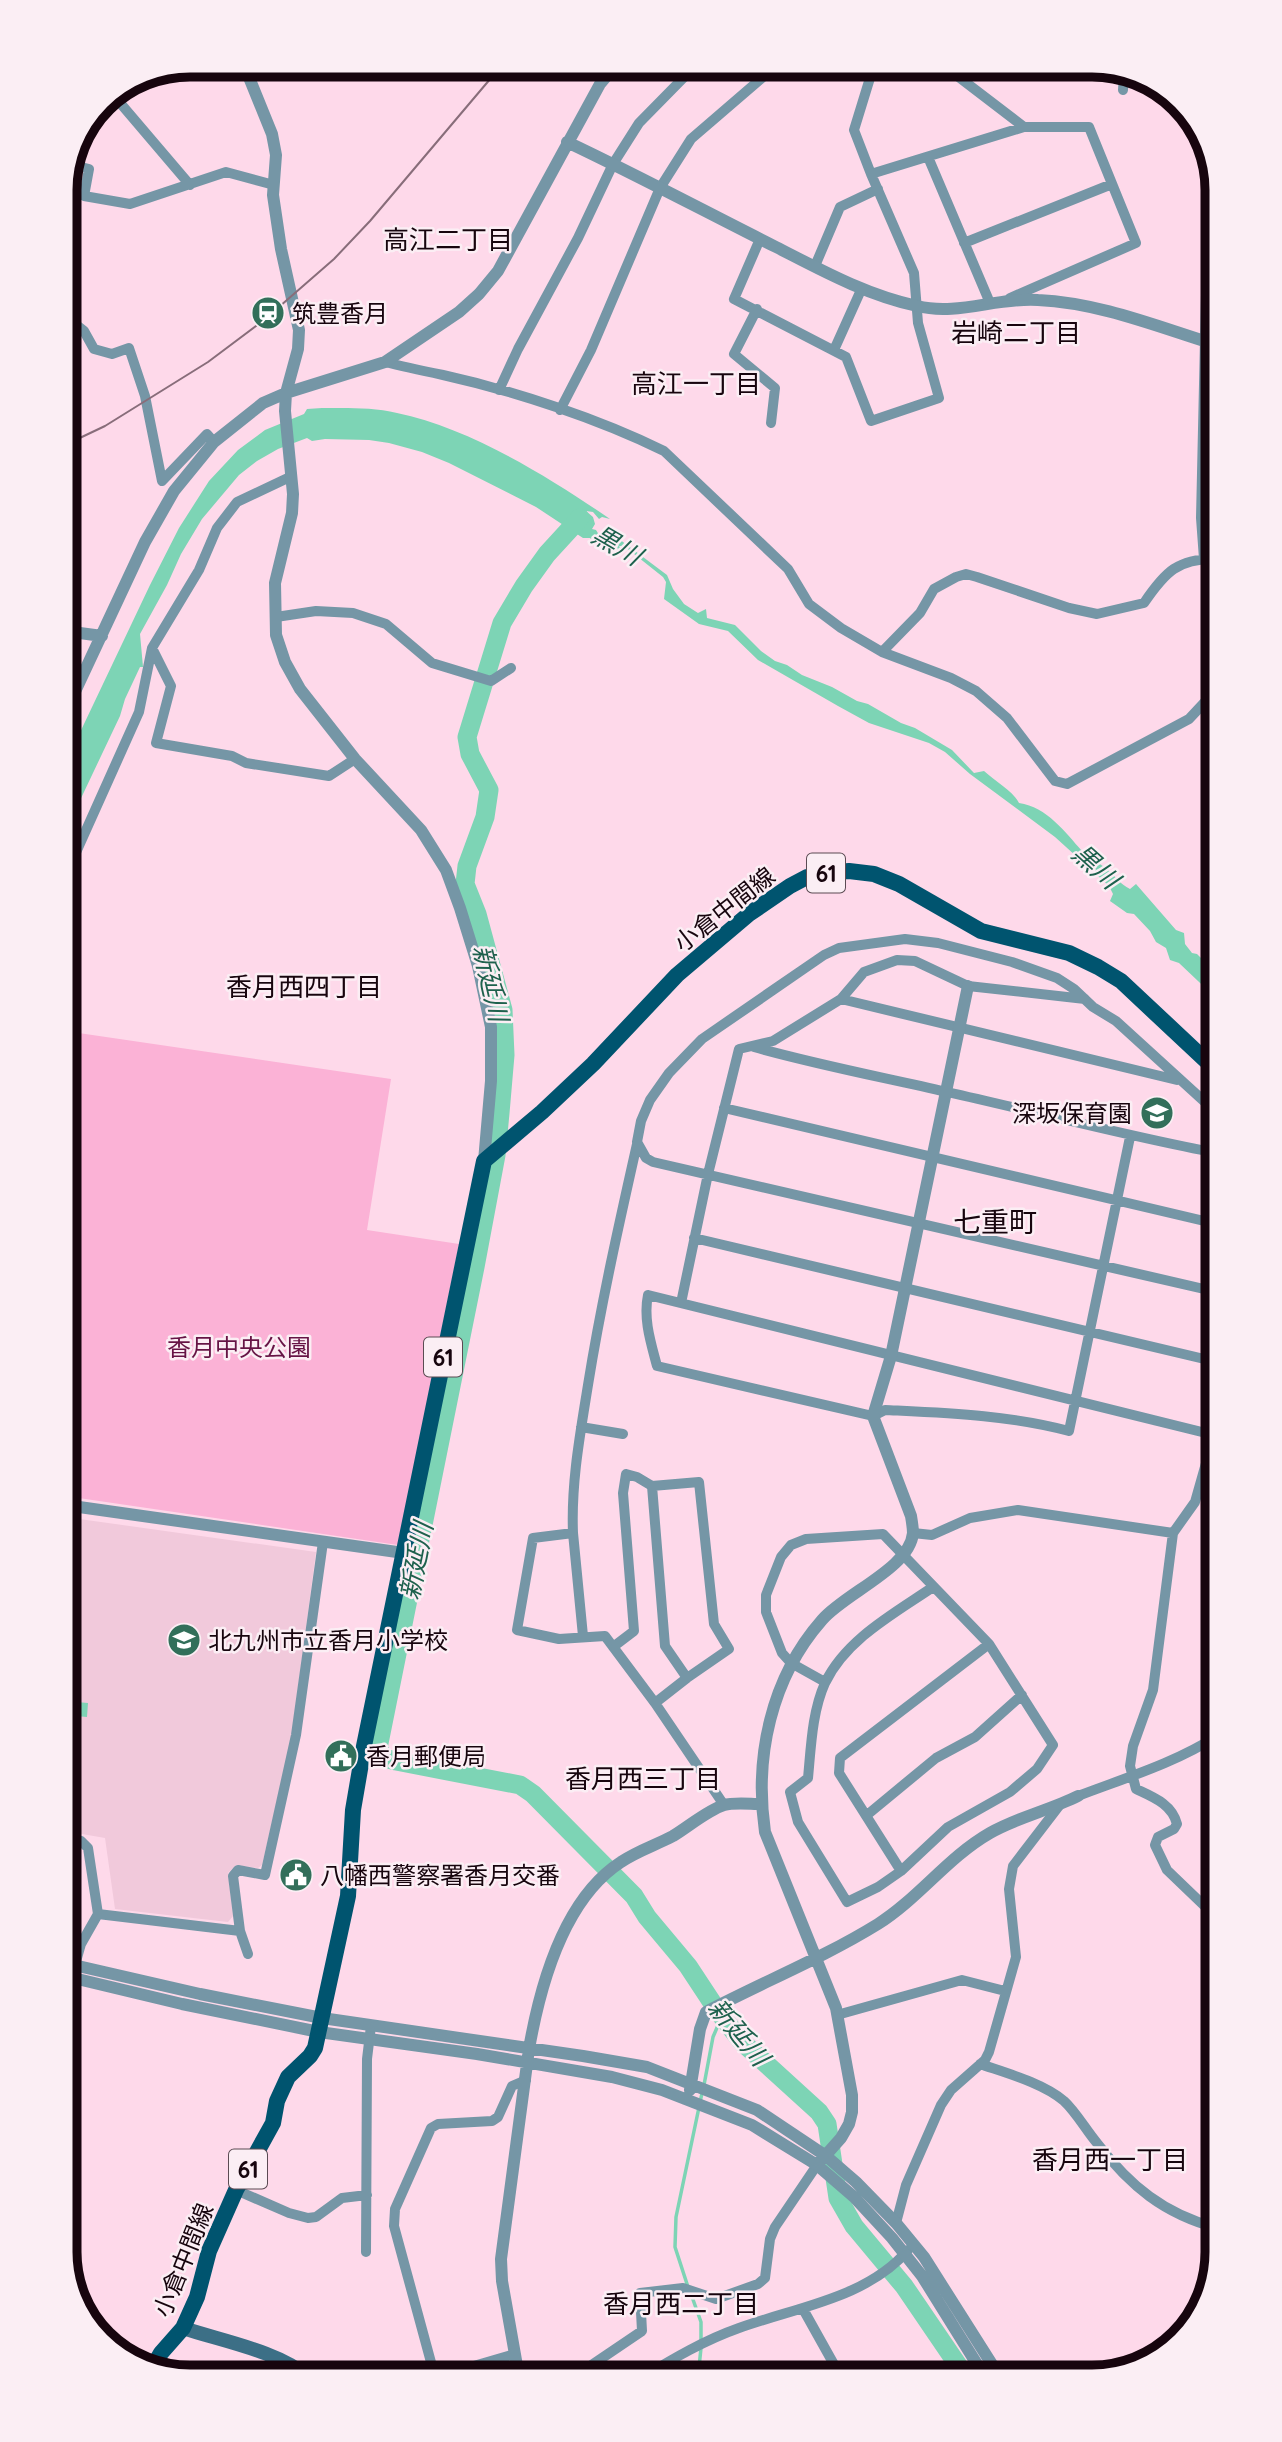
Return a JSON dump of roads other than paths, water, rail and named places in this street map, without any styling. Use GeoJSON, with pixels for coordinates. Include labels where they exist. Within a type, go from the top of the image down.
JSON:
{"type":"FeatureCollection","features":[{"type":"Feature","properties":{"kind":"main road","name":"小倉中間線"},"geometry":{"type":"LineString","coordinates":[[484,1161],[583,1074],[677,975],[749,914],[807,877],[827,873],[849,871],[874,874],[900,884],[981,931],[1069,953],[1098,967],[1121,981],[1205,1060]]}},
{"type":"Feature","properties":{"kind":"main road","name":"61"},"geometry":{"type":"LineString","coordinates":[[320,2025],[348,1896],[357,1785],[484,1161]]}},
{"type":"Feature","properties":{"kind":"main road","name":"小倉中間線"},"geometry":{"type":"LineString","coordinates":[[157,2360],[183,2328],[197,2297],[209,2251],[236,2190],[273,2123],[277,2101],[288,2077],[310,2056],[320,2025]]}},
{"type":"Feature","properties":{"kind":"main road"},"geometry":{"type":"LineString","coordinates":[[183,2328],[271,2356],[290,2365]]}},
{"type":"Feature","properties":{"kind":"street"},"geometry":{"type":"LineString","coordinates":[[249,77],[272,134],[276,155],[273,195],[281,249],[299,330],[298,348],[286,393],[285,411],[292,470],[292,513],[275,583],[276,635],[285,662],[300,689],[355,759],[421,830],[446,870],[487,1002],[491,1027],[491,1081],[484,1161]]}},
{"type":"Feature","properties":{"kind":"street"},"geometry":{"type":"LineString","coordinates":[[77,688],[145,542],[168,501],[214,442],[263,403],[286,393],[385,362],[459,312],[479,294],[498,271],[567,142],[606,77]]}},
{"type":"Feature","properties":{"kind":"street"},"geometry":{"type":"LineString","coordinates":[[499,390],[613,164],[639,123],[684,77]]}},
{"type":"Feature","properties":{"kind":"street"},"geometry":{"type":"LineString","coordinates":[[560,410],[591,350],[660,188],[691,139],[764,77]]}},
{"type":"Feature","properties":{"kind":"street"},"geometry":{"type":"LineString","coordinates":[[761,239],[734,299],[846,357],[871,421],[939,398],[918,323],[914,273],[854,130],[869,77]]}},
{"type":"Feature","properties":{"kind":"street"},"geometry":{"type":"LineString","coordinates":[[959,77],[1024,127]]}},
{"type":"Feature","properties":{"kind":"street"},"geometry":{"type":"LineString","coordinates":[[1123,90],[1124,82]]}},
{"type":"Feature","properties":{"kind":"street"},"geometry":{"type":"LineString","coordinates":[[121,101],[190,185]]}},
{"type":"Feature","properties":{"kind":"street"},"geometry":{"type":"LineString","coordinates":[[872,174],[1024,127],[1088,127],[1136,243],[1006,300]]}},
{"type":"Feature","properties":{"kind":"street"},"geometry":{"type":"LineString","coordinates":[[567,142],[861,290],[916,306],[948,309],[1006,300],[1037,299],[1084,305],[1126,314],[1205,342]]}},
{"type":"Feature","properties":{"kind":"street"},"geometry":{"type":"LineString","coordinates":[[928,157],[990,303]]}},
{"type":"Feature","properties":{"kind":"street"},"geometry":{"type":"LineString","coordinates":[[80,167],[89,169],[83,196],[130,204],[226,172],[274,185]]}},
{"type":"Feature","properties":{"kind":"street"},"geometry":{"type":"LineString","coordinates":[[964,243],[1112,184]]}},
{"type":"Feature","properties":{"kind":"street"},"geometry":{"type":"LineString","coordinates":[[815,266],[840,207],[878,188]]}},
{"type":"Feature","properties":{"kind":"street"},"geometry":{"type":"LineString","coordinates":[[834,350],[861,290]]}},
{"type":"Feature","properties":{"kind":"street"},"geometry":{"type":"LineString","coordinates":[[757,309],[734,354],[775,388],[772,423]]}},
{"type":"Feature","properties":{"kind":"street"},"geometry":{"type":"LineString","coordinates":[[77,325],[84,331],[94,349],[112,354],[129,348],[145,396],[162,481],[207,434],[214,442]]}},
{"type":"Feature","properties":{"kind":"street"},"geometry":{"type":"LineString","coordinates":[[385,362],[499,390],[560,410],[664,451],[788,569],[809,604],[841,628],[882,652],[951,678],[976,691],[1007,718],[1055,781],[1067,784],[1189,719],[1205,702]]}},
{"type":"Feature","properties":{"kind":"street"},"geometry":{"type":"LineString","coordinates":[[882,652],[920,613],[934,589],[966,574],[1069,608],[1097,614],[1144,603],[1161,577],[1182,562],[1204,559],[1201,518],[1205,430]]}},
{"type":"Feature","properties":{"kind":"street"},"geometry":{"type":"LineString","coordinates":[[77,850],[139,712],[152,648],[199,570],[217,528],[237,502],[292,470]]}},
{"type":"Feature","properties":{"kind":"street"},"geometry":{"type":"LineString","coordinates":[[276,617],[316,611],[353,613],[386,624],[432,663],[491,681],[511,668]]}},
{"type":"Feature","properties":{"kind":"street"},"geometry":{"type":"LineString","coordinates":[[77,633],[102,636]]}},
{"type":"Feature","properties":{"kind":"street"},"geometry":{"type":"LineString","coordinates":[[152,648],[171,686],[156,743],[232,756],[246,763],[329,776],[355,759]]}},
{"type":"Feature","properties":{"kind":"street"},"geometry":{"type":"LineString","coordinates":[[583,1636],[571,1496],[612,1252],[641,1121],[650,1100],[682,1057],[702,1039],[824,955],[839,948],[905,939],[938,943],[1012,962],[1057,978],[1093,1007],[1116,1021],[1167,1070],[1184,1081],[1205,1101]]}},
{"type":"Feature","properties":{"kind":"street"},"geometry":{"type":"LineString","coordinates":[[681,1303],[708,1174],[739,1049],[773,1041],[841,999],[864,972],[897,960],[915,961],[968,986],[1085,999]]}},
{"type":"Feature","properties":{"kind":"street"},"geometry":{"type":"LineString","coordinates":[[592,2365],[642,2331],[640,2293],[683,2288],[716,2299],[758,2284],[765,2278],[770,2239],[775,2227],[821,2160],[841,2138],[852,2112],[852,2095],[837,2015],[765,1832],[761,1804],[763,1763],[771,1715],[779,1688],[807,1638],[839,1603],[903,1557],[913,1533],[911,1517],[873,1416],[891,1356],[968,986]]}},
{"type":"Feature","properties":{"kind":"street"},"geometry":{"type":"LineString","coordinates":[[841,999],[1184,1081]]}},
{"type":"Feature","properties":{"kind":"street"},"geometry":{"type":"LineString","coordinates":[[754,1047],[815,1064],[946,1092],[1130,1137],[1205,1151]]}},
{"type":"Feature","properties":{"kind":"street"},"geometry":{"type":"LineString","coordinates":[[724,1108],[1205,1221]]}},
{"type":"Feature","properties":{"kind":"street"},"geometry":{"type":"LineString","coordinates":[[1130,1137],[1077,1400],[1069,1431],[1032,1421],[977,1415],[885,1410],[873,1416],[657,1366],[648,1331],[648,1296],[1077,1400],[1205,1433]]}},
{"type":"Feature","properties":{"kind":"street"},"geometry":{"type":"LineString","coordinates":[[637,1142],[646,1158],[653,1162],[1205,1289]]}},
{"type":"Feature","properties":{"kind":"street"},"geometry":{"type":"LineString","coordinates":[[694,1238],[1205,1359]]}},
{"type":"Feature","properties":{"kind":"street"},"geometry":{"type":"LineString","coordinates":[[581,1427],[623,1434]]}},
{"type":"Feature","properties":{"kind":"street"},"geometry":{"type":"LineString","coordinates":[[1205,1467],[1195,1502],[1173,1533],[1153,1690],[1133,1746],[1130,1766],[1136,1789],[1161,1800],[1175,1816],[1177,1824],[1174,1829],[1158,1838],[1155,1845],[1167,1870],[1205,1906]]}},
{"type":"Feature","properties":{"kind":"street"},"geometry":{"type":"LineString","coordinates":[[613,1647],[634,1631],[623,1493],[626,1474],[637,1476],[652,1486],[699,1482],[715,1624],[729,1649],[655,1703]]}},
{"type":"Feature","properties":{"kind":"street"},"geometry":{"type":"LineString","coordinates":[[652,1486],[666,1646],[687,1678]]}},
{"type":"Feature","properties":{"kind":"street"},"geometry":{"type":"LineString","coordinates":[[77,1507],[404,1553]]}},
{"type":"Feature","properties":{"kind":"street"},"geometry":{"type":"LineString","coordinates":[[913,1533],[932,1535],[970,1518],[1018,1510],[1173,1533]]}},
{"type":"Feature","properties":{"kind":"street"},"geometry":{"type":"LineString","coordinates":[[573,1533],[533,1538],[517,1630],[559,1639],[605,1636],[655,1703],[724,1805]]}},
{"type":"Feature","properties":{"kind":"street"},"geometry":{"type":"LineString","coordinates":[[825,1682],[791,1663],[782,1653],[766,1612],[766,1595],[781,1557],[791,1545],[806,1539],[883,1534],[989,1644],[1053,1745],[1037,1769],[1010,1792],[948,1827],[901,1871],[878,1887],[847,1902],[798,1822],[790,1792],[807,1778],[813,1729],[825,1682],[840,1660],[859,1639],[933,1587]]}},
{"type":"Feature","properties":{"kind":"street"},"geometry":{"type":"LineString","coordinates":[[248,1954],[240,1931],[233,1876],[238,1871],[265,1875],[296,1735],[323,1542]]}},
{"type":"Feature","properties":{"kind":"street"},"geometry":{"type":"LineString","coordinates":[[901,1871],[839,1773],[839,1758],[989,1644]]}},
{"type":"Feature","properties":{"kind":"street"},"geometry":{"type":"LineString","coordinates":[[867,1815],[936,1758],[975,1737],[1022,1695]]}},
{"type":"Feature","properties":{"kind":"street"},"geometry":{"type":"LineString","coordinates":[[688,2099],[700,2029],[706,2012],[878,1924],[911,1899],[968,1847],[988,1834],[1007,1824],[1173,1760],[1205,1744]]}},
{"type":"Feature","properties":{"kind":"street"},"geometry":{"type":"LineString","coordinates":[[517,2365],[500,2259],[529,2049],[547,1971],[574,1913],[596,1881],[621,1861],[672,1836],[724,1805],[761,1804]]}},
{"type":"Feature","properties":{"kind":"street"},"geometry":{"type":"LineString","coordinates":[[896,2223],[906,2185],[941,2105],[951,2090],[980,2064],[989,2052],[1016,1957],[1009,1889],[1013,1866],[1059,1806]]}},
{"type":"Feature","properties":{"kind":"street"},"geometry":{"type":"LineString","coordinates":[[77,1840],[88,1848],[98,1914],[77,1953]]}},
{"type":"Feature","properties":{"kind":"street"},"geometry":{"type":"LineString","coordinates":[[98,1914],[240,1931]]}},
{"type":"Feature","properties":{"kind":"street"},"geometry":{"type":"LineString","coordinates":[[77,1971],[200,1994],[369,2040],[612,2077],[688,2099],[752,2125],[821,2160],[856,2182],[896,2223],[922,2276],[978,2365]]}},
{"type":"Feature","properties":{"kind":"street"},"geometry":{"type":"LineString","coordinates":[[837,2015],[962,1980],[1005,1991]]}},
{"type":"Feature","properties":{"kind":"street"},"geometry":{"type":"LineString","coordinates":[[320,2025],[371,2026],[647,2067],[757,2110],[821,2160],[854,2197],[909,2248],[953,2301],[993,2365]]}},
{"type":"Feature","properties":{"kind":"street"},"geometry":{"type":"LineString","coordinates":[[366,2252],[366,2059],[371,2026]]}},
{"type":"Feature","properties":{"kind":"street"},"geometry":{"type":"LineString","coordinates":[[980,2064],[1027,2081],[1057,2096],[1137,2188],[1173,2213],[1205,2224]]}},
{"type":"Feature","properties":{"kind":"street"},"geometry":{"type":"LineString","coordinates":[[432,2365],[394,2226],[395,2209],[431,2128],[438,2124],[492,2121],[498,2116],[512,2086],[526,2080]]}},
{"type":"Feature","properties":{"kind":"street"},"geometry":{"type":"LineString","coordinates":[[236,2190],[289,2213],[308,2218],[316,2217],[342,2198],[367,2195]]}},
{"type":"Feature","properties":{"kind":"street"},"geometry":{"type":"LineString","coordinates":[[663,2365],[694,2346],[740,2328],[803,2309],[883,2274],[909,2248]]}},
{"type":"Feature","properties":{"kind":"street"},"geometry":{"type":"LineString","coordinates":[[803,2309],[834,2365]]}},
{"type":"Feature","properties":{"kind":"street"},"geometry":{"type":"LineString","coordinates":[[477,2365],[515,2354]]}},
{"type":"Feature","properties":{"kind":"water","name":"黒川"},"geometry":{"type":"Polygon","coordinates":[[[360,408],[388,411],[425,420],[508,456],[586,503],[610,519],[599,519],[593,512],[586,511],[593,517],[595,524],[592,529],[596,530],[602,540],[609,542],[619,539],[667,575],[684,604],[698,613],[706,609],[707,618],[735,625],[775,661],[868,704],[952,750],[974,773],[984,771],[1009,791],[1019,803],[1029,805],[1047,815],[1085,854],[1106,868],[1124,885],[1130,889],[1136,884],[1176,930],[1184,933],[1185,944],[1192,953],[1205,962],[1205,988],[1179,963],[1170,960],[1166,948],[1156,942],[1134,914],[1127,913],[1110,901],[1113,894],[1109,886],[1055,837],[970,774],[945,752],[929,743],[869,723],[758,660],[728,631],[699,624],[664,599],[666,582],[663,577],[624,546],[619,546],[623,552],[603,548],[536,507],[449,463],[389,443],[369,440],[312,441],[307,438],[278,449],[239,475],[202,519],[140,634],[143,667],[140,667],[77,807],[77,739],[179,528],[209,481],[238,450],[265,430],[304,414],[307,409],[360,408]]]}},
{"type":"Feature","properties":{"kind":"water"},"geometry":{"type":"Polygon","coordinates":[[[77,1702],[88,1703],[87,1717],[77,1716],[77,1702]]]}},
{"type":"Feature","properties":{"kind":"waterway","name":"新延川"},"geometry":{"type":"LineString","coordinates":[[580,518],[547,554],[502,623],[467,737],[470,754],[489,790],[485,817],[467,866],[465,884],[477,914],[503,1010],[505,1055],[500,1113],[496,1155],[475,1267],[378,1748],[384,1758],[520,1785],[533,1794],[634,1896],[742,2042],[819,2112],[827,2124],[838,2198],[854,2226],[904,2286],[958,2365]]}},
{"type":"Feature","properties":{"kind":"waterway"},"geometry":{"type":"LineString","coordinates":[[704,2085],[713,2037],[722,2016]]}},
{"type":"Feature","properties":{"kind":"waterway"},"geometry":{"type":"LineString","coordinates":[[688,2287],[675,2247],[676,2217],[702,2093]]}},
{"type":"Feature","properties":{"kind":"waterway"},"geometry":{"type":"LineString","coordinates":[[691,2294],[701,2322],[701,2340]]}},
{"type":"Feature","properties":{"kind":"waterway"},"geometry":{"type":"LineString","coordinates":[[699,2365],[701,2348]]}},
{"type":"Feature","properties":{"kind":"tram line"},"geometry":{"type":"LineString","coordinates":[[77,439],[105,426],[208,362],[264,320],[334,259],[370,221],[492,77]]}},
{"type":"Feature","properties":{"kind":"place","name":"筑豊香月"},"geometry":{"type":"Point","coordinates":[268,313]}},
{"type":"Feature","properties":{"kind":"place","name":"深坂保育園"},"geometry":{"type":"Point","coordinates":[1157,1113]}},
{"type":"Feature","properties":{"kind":"place","name":"北九州市立香月小学校"},"geometry":{"type":"Point","coordinates":[184,1640]}},
{"type":"Feature","properties":{"kind":"place","name":"香月郵便局"},"geometry":{"type":"Point","coordinates":[341,1756]}},
{"type":"Feature","properties":{"kind":"place","name":"八幡西警察署香月交番"},"geometry":{"type":"Point","coordinates":[296,1875]}},
{"type":"Feature","properties":{"kind":"district","name":"高江二丁目"},"geometry":{"type":"Point","coordinates":[448,239]}},
{"type":"Feature","properties":{"kind":"district","name":"岩崎二丁目"},"geometry":{"type":"Point","coordinates":[1016,332]}},
{"type":"Feature","properties":{"kind":"district","name":"高江一丁目"},"geometry":{"type":"Point","coordinates":[696,383]}},
{"type":"Feature","properties":{"kind":"district","name":"香月西四丁目"},"geometry":{"type":"Point","coordinates":[304,986]}},
{"type":"Feature","properties":{"kind":"district","name":"七重町"},"geometry":{"type":"Point","coordinates":[995,1221]}},
{"type":"Feature","properties":{"kind":"district","name":"香月西三丁目"},"geometry":{"type":"Point","coordinates":[643,1778]}},
{"type":"Feature","properties":{"kind":"district","name":"香月西一丁目"},"geometry":{"type":"Point","coordinates":[1110,2159]}},
{"type":"Feature","properties":{"kind":"district","name":"香月西二丁目"},"geometry":{"type":"Point","coordinates":[681,2303]}},
{"type":"Feature","properties":{"kind":"park label","name":"香月中央公園"},"geometry":{"type":"Point","coordinates":[239,1347]}}]}
